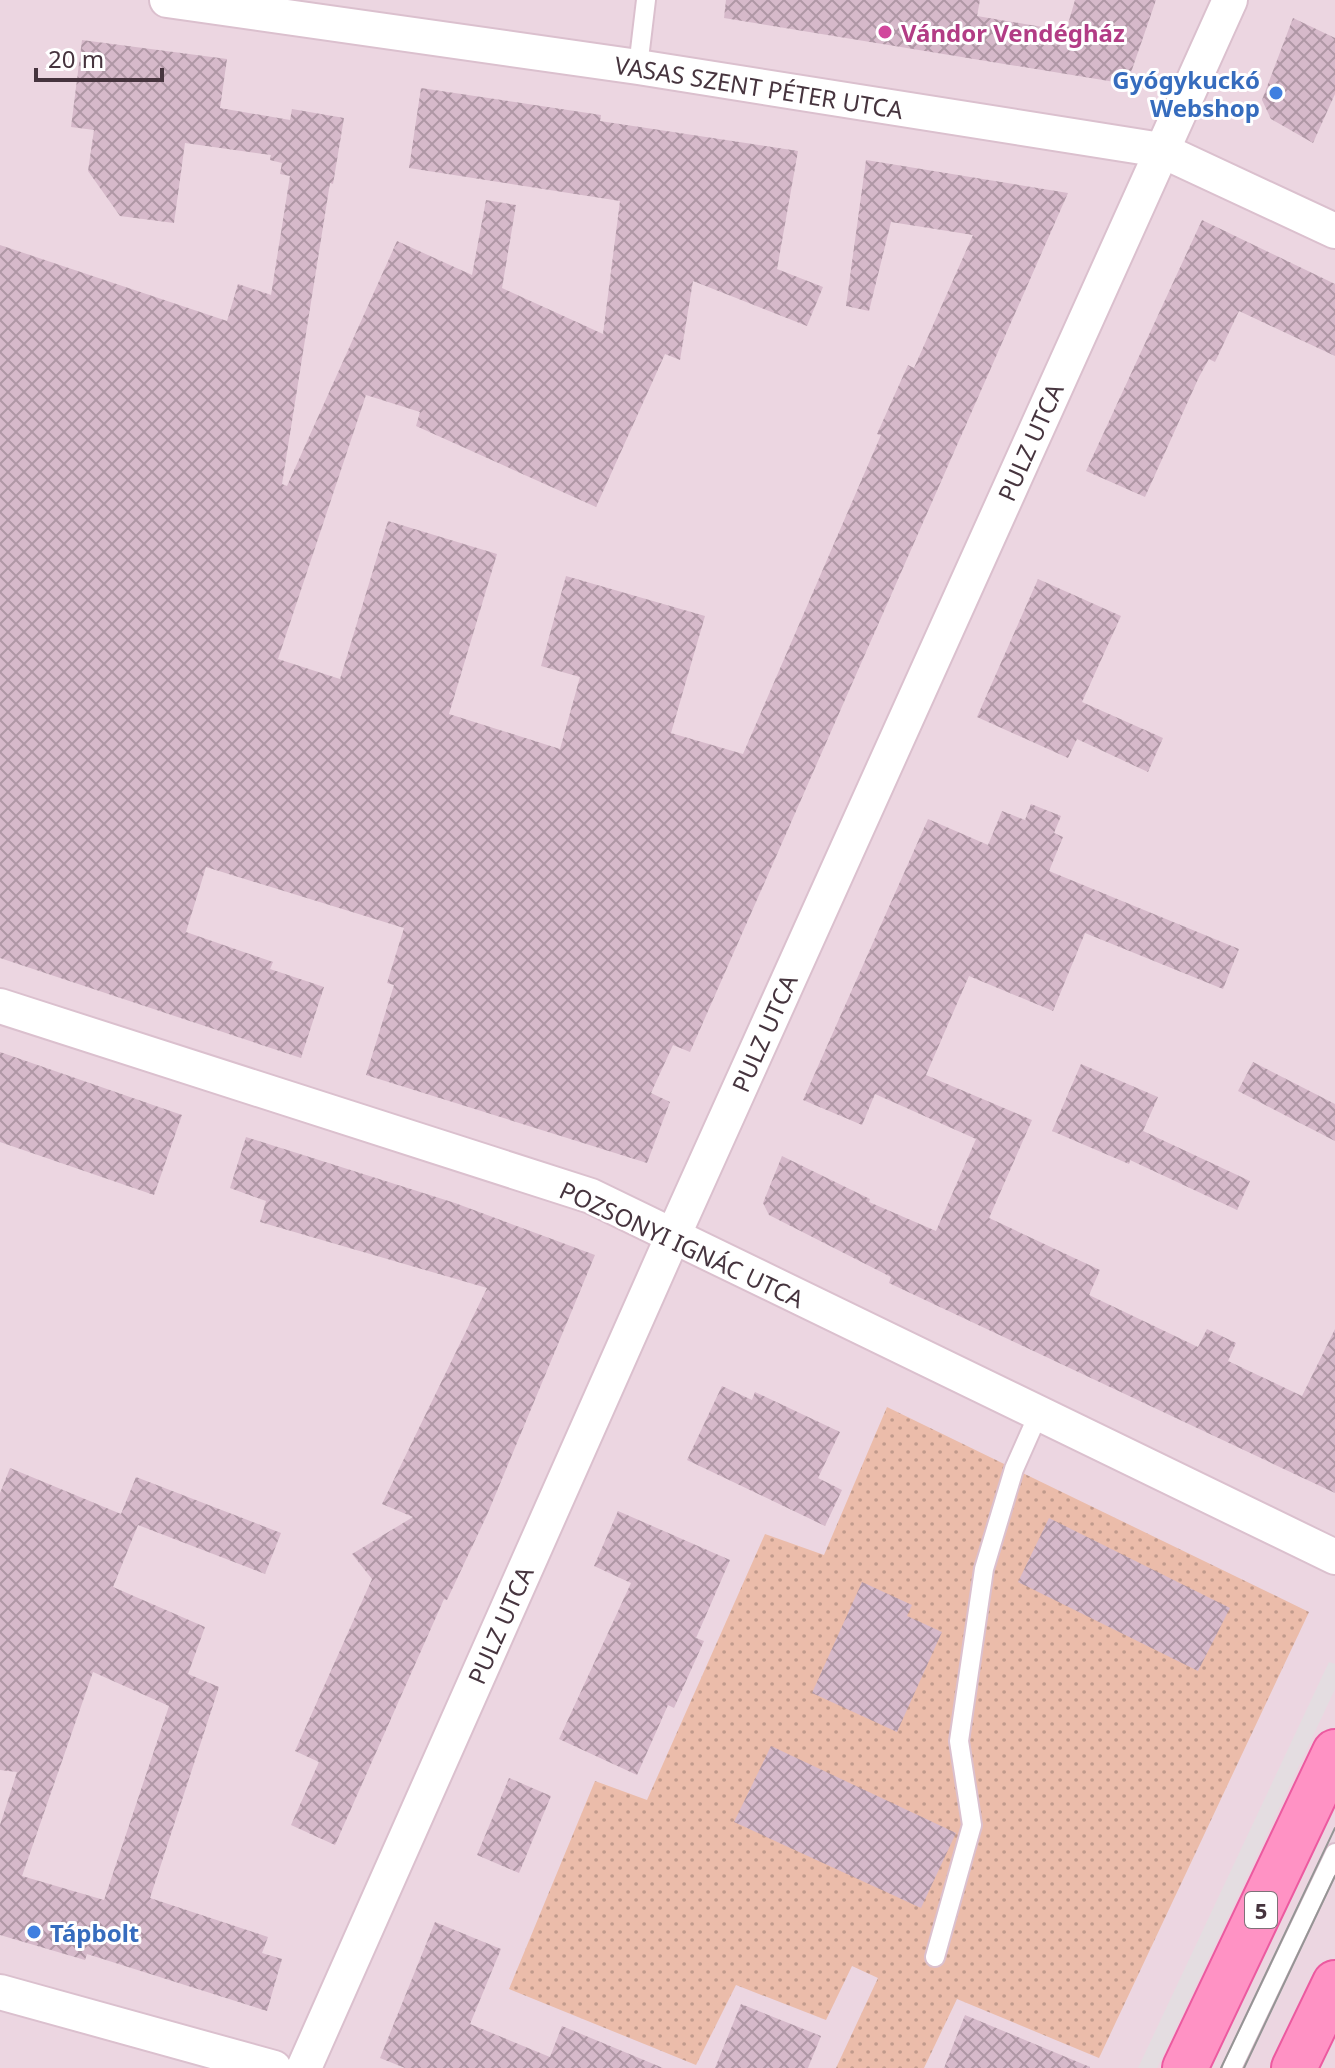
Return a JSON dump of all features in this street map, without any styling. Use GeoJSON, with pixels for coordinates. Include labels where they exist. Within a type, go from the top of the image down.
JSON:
{"type":"FeatureCollection","features":[{"type":"Feature","properties":{"kind":"main road","name":"5"},"geometry":{"type":"LineString","coordinates":[[1185,2068],[1335,1752]]}},
{"type":"Feature","properties":{"kind":"main road"},"geometry":{"type":"LineString","coordinates":[[1294,2068],[1335,1983]]}},
{"type":"Feature","properties":{"kind":"street","name":"VASAS SZENT PÉTER UTCA"},"geometry":{"type":"LineString","coordinates":[[167,0],[638,67],[1161,150],[1335,231]]}},
{"type":"Feature","properties":{"kind":"street","name":"PULZ UTCA"},"geometry":{"type":"LineString","coordinates":[[304,2068],[673,1236],[1230,0]]}},
{"type":"Feature","properties":{"kind":"street","name":"POZSONYI IGNÁC UTCA"},"geometry":{"type":"LineString","coordinates":[[0,1006],[591,1196],[1335,1557]]}},
{"type":"Feature","properties":{"kind":"street"},"geometry":{"type":"LineString","coordinates":[[0,1992],[274,2068]]}},
{"type":"Feature","properties":{"kind":"lane"},"geometry":{"type":"LineString","coordinates":[[638,67],[646,0]]}},
{"type":"Feature","properties":{"kind":"lane"},"geometry":{"type":"LineString","coordinates":[[935,1957],[972,1825],[959,1741],[984,1569],[1014,1469],[1038,1415]]}},
{"type":"Feature","properties":{"kind":"lane"},"geometry":{"type":"LineString","coordinates":[[1232,2068],[1335,1853]]}},
{"type":"Feature","properties":{"kind":"shaded area"},"geometry":{"type":"Polygon","coordinates":[[[0,0],[1335,0],[1335,2068],[0,2068],[0,0]]]}},
{"type":"Feature","properties":{"kind":"shaded area"},"geometry":{"type":"Polygon","coordinates":[[[887,1407],[1309,1612],[1099,2058],[957,1999],[924,2068],[836,2068],[878,1978],[852,1966],[826,2020],[736,1985],[696,2065],[509,1989],[595,1781],[647,1800],[765,1534],[824,1555],[887,1407]]]}},
{"type":"Feature","properties":{"kind":"shaded area"},"geometry":{"type":"Polygon","coordinates":[[[1329,1662],[1335,1664],[1335,1689],[1157,2068],[1138,2068],[1329,1662]]]}},
{"type":"Feature","properties":{"kind":"building"},"geometry":{"type":"Polygon","coordinates":[[[726,0],[980,0],[977,16],[1066,31],[1075,0],[1156,0],[1127,84],[724,18],[726,0]]]}},
{"type":"Feature","properties":{"kind":"building"},"geometry":{"type":"Polygon","coordinates":[[[1293,18],[1335,38],[1335,94],[1313,143],[1271,119],[1262,100],[1293,18]]]}},
{"type":"Feature","properties":{"kind":"building"},"geometry":{"type":"Polygon","coordinates":[[[82,40],[227,59],[220,108],[290,120],[292,109],[344,118],[333,184],[330,183],[282,484],[287,486],[397,241],[472,275],[486,200],[516,205],[502,288],[603,334],[620,201],[409,168],[421,88],[601,115],[600,121],[798,151],[777,269],[823,287],[807,326],[693,281],[680,360],[665,354],[596,507],[416,426],[420,412],[366,395],[278,659],[340,679],[388,521],[497,554],[449,714],[560,749],[580,677],[541,666],[566,576],[705,616],[671,733],[743,754],[881,435],[877,434],[908,365],[914,368],[973,235],[891,222],[869,311],[846,306],[866,160],[1068,193],[690,1052],[673,1045],[651,1093],[670,1102],[647,1163],[366,1075],[394,985],[387,983],[404,928],[206,867],[186,932],[273,962],[270,969],[324,987],[301,1058],[0,958],[0,245],[227,321],[238,284],[271,295],[290,176],[280,174],[282,163],[270,160],[271,155],[185,143],[174,223],[120,216],[88,171],[94,130],[71,127],[82,40]]]}},
{"type":"Feature","properties":{"kind":"building"},"geometry":{"type":"Polygon","coordinates":[[[1202,220],[1335,284],[1335,356],[1239,311],[1215,362],[1209,359],[1199,377],[1145,497],[1086,471],[1202,220]]]}},
{"type":"Feature","properties":{"kind":"building"},"geometry":{"type":"Polygon","coordinates":[[[1038,579],[1121,616],[1082,702],[1163,738],[1148,772],[1077,739],[1068,758],[977,717],[1038,579]]]}},
{"type":"Feature","properties":{"kind":"building"},"geometry":{"type":"Polygon","coordinates":[[[1031,804],[1061,816],[1054,833],[1063,837],[1049,871],[1239,949],[1223,989],[1085,933],[1053,1011],[969,976],[926,1075],[1032,1120],[989,1218],[1100,1270],[1089,1295],[1198,1347],[1207,1329],[1236,1343],[1228,1361],[1302,1396],[1335,1329],[1335,1493],[889,1283],[891,1277],[769,1215],[763,1203],[782,1156],[870,1199],[869,1202],[936,1231],[976,1139],[875,1094],[862,1125],[803,1100],[928,819],[988,845],[1002,811],[1025,820],[1031,804]]]}},
{"type":"Feature","properties":{"kind":"building"},"geometry":{"type":"Polygon","coordinates":[[[0,1052],[182,1115],[154,1195],[0,1142],[0,1052]]]}},
{"type":"Feature","properties":{"kind":"building"},"geometry":{"type":"Polygon","coordinates":[[[1253,1062],[1335,1104],[1335,1141],[1238,1091],[1253,1062]]]}},
{"type":"Feature","properties":{"kind":"building"},"geometry":{"type":"Polygon","coordinates":[[[1081,1064],[1158,1097],[1143,1131],[1250,1181],[1237,1210],[1130,1160],[1129,1164],[1052,1131],[1081,1064]]]}},
{"type":"Feature","properties":{"kind":"building"},"geometry":{"type":"Polygon","coordinates":[[[246,1137],[455,1203],[595,1255],[487,1515],[447,1600],[444,1599],[335,1845],[291,1825],[319,1762],[295,1751],[372,1579],[352,1554],[413,1517],[382,1504],[487,1288],[260,1222],[266,1201],[230,1188],[246,1137]]]}},
{"type":"Feature","properties":{"kind":"building"},"geometry":{"type":"Polygon","coordinates":[[[722,1386],[752,1400],[755,1392],[840,1432],[818,1478],[842,1490],[825,1526],[687,1460],[722,1386]]]}},
{"type":"Feature","properties":{"kind":"building"},"geometry":{"type":"Polygon","coordinates":[[[10,1468],[121,1514],[136,1477],[281,1533],[265,1574],[138,1525],[113,1587],[205,1627],[188,1674],[219,1687],[150,1898],[268,1937],[262,1953],[282,1959],[267,2011],[87,1954],[85,1960],[0,1935],[0,1825],[17,1772],[0,1770],[0,1493],[10,1468]],[[93,1672],[22,1876],[104,1900],[169,1706],[93,1672]]]}},
{"type":"Feature","properties":{"kind":"building"},"geometry":{"type":"Polygon","coordinates":[[[618,1511],[730,1560],[696,1638],[704,1641],[674,1708],[668,1705],[637,1775],[559,1739],[631,1583],[594,1566],[618,1511]]]}},
{"type":"Feature","properties":{"kind":"building"},"geometry":{"type":"Polygon","coordinates":[[[1049,1518],[1230,1608],[1198,1671],[1018,1582],[1049,1518]]]}},
{"type":"Feature","properties":{"kind":"building"},"geometry":{"type":"Polygon","coordinates":[[[862,1582],[912,1605],[907,1616],[942,1632],[897,1732],[812,1693],[862,1582]]]}},
{"type":"Feature","properties":{"kind":"building"},"geometry":{"type":"Polygon","coordinates":[[[771,1746],[956,1833],[921,1908],[734,1822],[771,1746]]]}},
{"type":"Feature","properties":{"kind":"building"},"geometry":{"type":"Polygon","coordinates":[[[509,1778],[551,1796],[519,1873],[477,1855],[509,1778]]]}},
{"type":"Feature","properties":{"kind":"building"},"geometry":{"type":"Polygon","coordinates":[[[435,1922],[501,1949],[470,2024],[550,2057],[562,2026],[663,2068],[405,2068],[380,2058],[435,1922]]]}},
{"type":"Feature","properties":{"kind":"building"},"geometry":{"type":"Polygon","coordinates":[[[741,2004],[821,2036],[808,2068],[715,2068],[741,2004]]]}},
{"type":"Feature","properties":{"kind":"building"},"geometry":{"type":"Polygon","coordinates":[[[965,2015],[1090,2067],[1090,2068],[944,2068],[965,2015]]]}},
{"type":"Feature","properties":{"kind":"tram line"},"geometry":{"type":"LineString","coordinates":[[1221,2068],[1335,1828]]}},
{"type":"Feature","properties":{"kind":"tram line"},"geometry":{"type":"LineString","coordinates":[[1244,2068],[1335,1876]]}},
{"type":"Feature","properties":{"kind":"place","name":"Vándor Vendégház"},"geometry":{"type":"Point","coordinates":[885,32]}},
{"type":"Feature","properties":{"kind":"place","name":"Gyógykuckó Webshop"},"geometry":{"type":"Point","coordinates":[1276,93]}},
{"type":"Feature","properties":{"kind":"place","name":"Tápbolt"},"geometry":{"type":"Point","coordinates":[34,1932]}}]}
